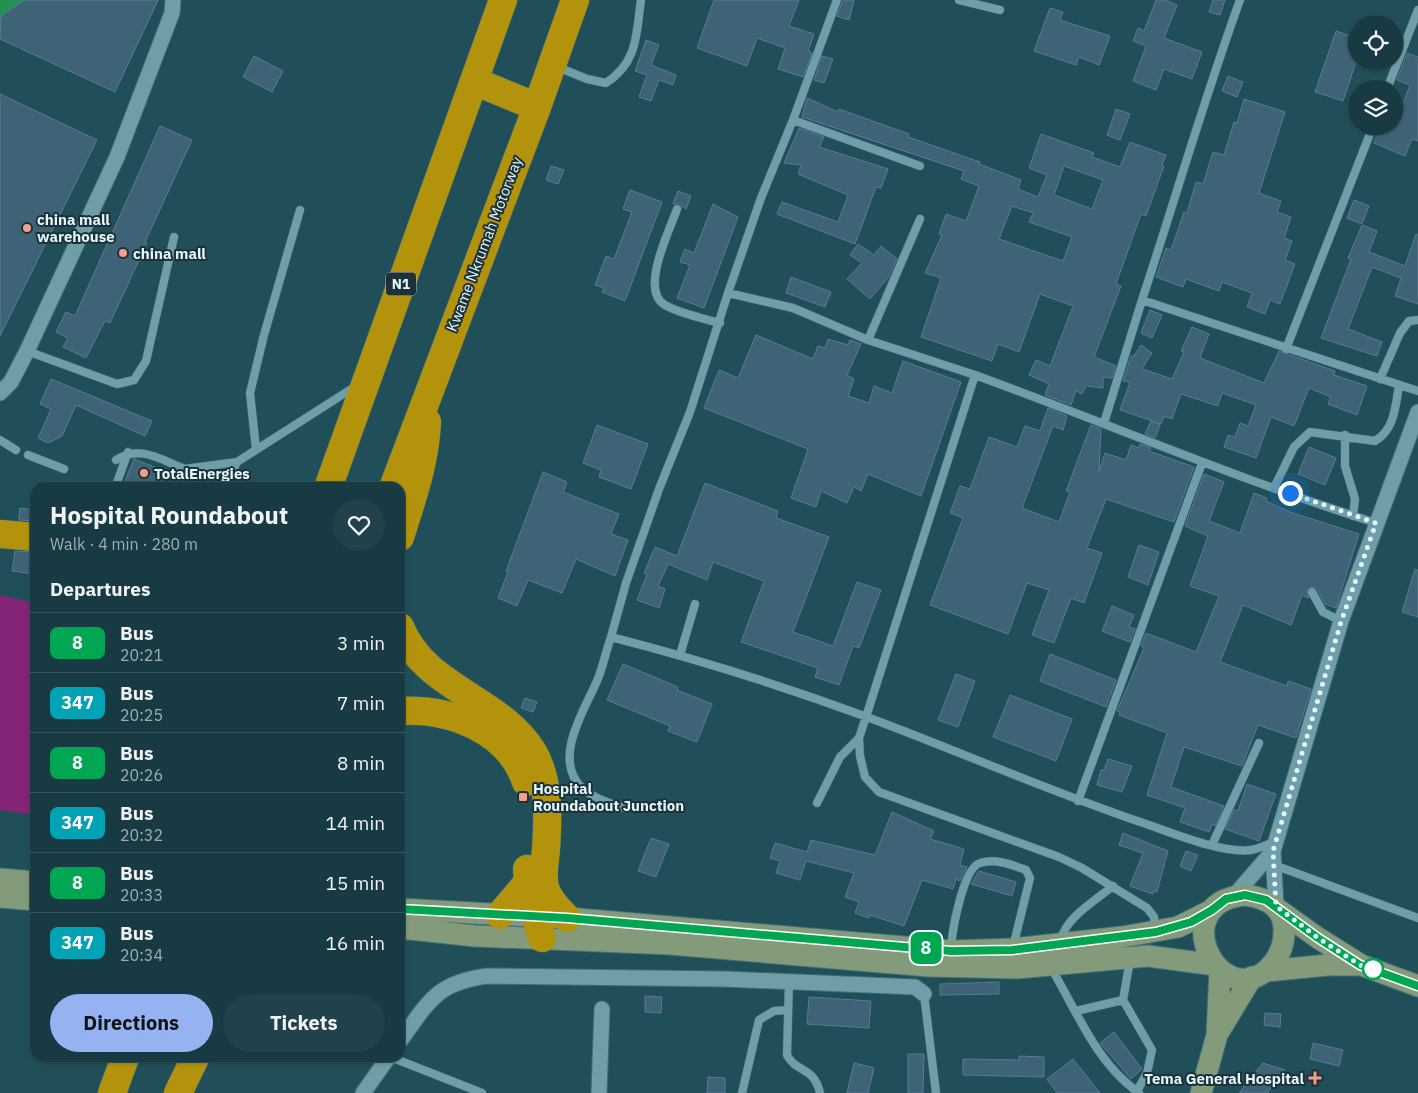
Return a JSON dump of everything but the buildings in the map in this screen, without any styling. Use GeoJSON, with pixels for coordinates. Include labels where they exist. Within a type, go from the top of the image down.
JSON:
{"type":"FeatureCollection","features":[{"type":"Feature","properties":{"kind":"highway","name":"N1"},"geometry":{"type":"LineString","coordinates":[[330,482],[503,0]]}},
{"type":"Feature","properties":{"kind":"highway","name":"Kwame Nkrumah Motorway"},"geometry":{"type":"LineString","coordinates":[[395,482],[537,107],[575,0]]}},
{"type":"Feature","properties":{"kind":"highway"},"geometry":{"type":"LineString","coordinates":[[474,81],[537,107]]}},
{"type":"Feature","properties":{"kind":"highway"},"geometry":{"type":"LineString","coordinates":[[405,520],[425,452],[430,386]]}},
{"type":"Feature","properties":{"kind":"highway"},"geometry":{"type":"LineString","coordinates":[[0,534],[30,537]]}},
{"type":"Feature","properties":{"kind":"highway"},"geometry":{"type":"LineString","coordinates":[[405,636],[416,655],[432,671],[504,720],[521,736],[533,753],[541,771],[548,813],[545,887],[567,918]]}},
{"type":"Feature","properties":{"kind":"highway"},"geometry":{"type":"LineString","coordinates":[[405,711],[425,710],[465,720],[495,739],[517,762],[523,772],[530,800],[527,883],[539,928]]}},
{"type":"Feature","properties":{"kind":"highway"},"geometry":{"type":"LineString","coordinates":[[500,915],[527,883]]}},
{"type":"Feature","properties":{"kind":"highway"},"geometry":{"type":"LineString","coordinates":[[106,1093],[111,1062]]}},
{"type":"Feature","properties":{"kind":"highway"},"geometry":{"type":"LineString","coordinates":[[112,1093],[124,1062]]}},
{"type":"Feature","properties":{"kind":"highway"},"geometry":{"type":"LineString","coordinates":[[168,1093],[180,1062]]}},
{"type":"Feature","properties":{"kind":"highway"},"geometry":{"type":"LineString","coordinates":[[178,1093],[193,1062]]}},
{"type":"Feature","properties":{"kind":"main road"},"geometry":{"type":"LineString","coordinates":[[0,879],[30,882]]}},
{"type":"Feature","properties":{"kind":"main road"},"geometry":{"type":"LineString","coordinates":[[405,929],[475,936],[539,928],[567,918],[951,951],[1012,950],[1156,932],[1178,927],[1212,910],[1218,904],[1234,896],[1256,896],[1277,908],[1360,965],[1418,986]]}},
{"type":"Feature","properties":{"kind":"main road"},"geometry":{"type":"LineString","coordinates":[[0,897],[30,900]]}},
{"type":"Feature","properties":{"kind":"main road"},"geometry":{"type":"LineString","coordinates":[[1217,1035],[1259,974],[1278,956],[1284,938],[1283,919],[1277,908]]}},
{"type":"Feature","properties":{"kind":"main road"},"geometry":{"type":"LineString","coordinates":[[405,909],[500,915],[539,928],[670,944],[880,963],[987,969],[1047,966],[1131,958],[1168,958],[1217,967],[1235,977],[1328,965],[1360,965]]}},
{"type":"Feature","properties":{"kind":"main road"},"geometry":{"type":"LineString","coordinates":[[1201,1093],[1217,1035],[1217,967],[1204,944],[1204,932],[1212,910]]}},
{"type":"Feature","properties":{"kind":"street"},"geometry":{"type":"LineString","coordinates":[[0,394],[11,382],[26,352],[116,157],[172,13],[173,0]]}},
{"type":"Feature","properties":{"kind":"street"},"geometry":{"type":"LineString","coordinates":[[1277,908],[1274,853],[1341,622],[1418,412]]}},
{"type":"Feature","properties":{"kind":"street"},"geometry":{"type":"LineString","coordinates":[[1234,896],[1274,853]]}},
{"type":"Feature","properties":{"kind":"street"},"geometry":{"type":"LineString","coordinates":[[877,986],[880,963]]}},
{"type":"Feature","properties":{"kind":"street"},"geometry":{"type":"LineString","coordinates":[[405,1034],[431,998],[443,988],[471,978],[487,976],[789,982],[915,987],[924,994]]}},
{"type":"Feature","properties":{"kind":"street"},"geometry":{"type":"LineString","coordinates":[[599,1093],[602,1009]]}},
{"type":"Feature","properties":{"kind":"street"},"geometry":{"type":"LineString","coordinates":[[363,1093],[385,1062]]}},
{"type":"Feature","properties":{"kind":"lane"},"geometry":{"type":"LineString","coordinates":[[551,65],[587,79],[606,83],[621,74],[633,54],[641,0]]}},
{"type":"Feature","properties":{"kind":"lane"},"geometry":{"type":"LineString","coordinates":[[627,809],[590,795],[581,788],[571,768],[572,740],[586,702],[597,680],[626,582],[659,489],[690,412],[761,198],[793,120],[837,0]]}},
{"type":"Feature","properties":{"kind":"lane"},"geometry":{"type":"LineString","coordinates":[[959,0],[1000,10]]}},
{"type":"Feature","properties":{"kind":"lane"},"geometry":{"type":"LineString","coordinates":[[1104,422],[1205,95],[1240,0]]}},
{"type":"Feature","properties":{"kind":"lane"},"geometry":{"type":"LineString","coordinates":[[1391,80],[1418,10]]}},
{"type":"Feature","properties":{"kind":"lane"},"geometry":{"type":"LineString","coordinates":[[793,120],[920,166]]}},
{"type":"Feature","properties":{"kind":"lane"},"geometry":{"type":"LineString","coordinates":[[1286,349],[1369,135]]}},
{"type":"Feature","properties":{"kind":"lane"},"geometry":{"type":"LineString","coordinates":[[678,209],[655,268],[656,295],[664,304],[720,323]]}},
{"type":"Feature","properties":{"kind":"lane"},"geometry":{"type":"LineString","coordinates":[[256,449],[250,392],[264,335],[300,210]]}},
{"type":"Feature","properties":{"kind":"lane"},"geometry":{"type":"LineString","coordinates":[[868,340],[920,218]]}},
{"type":"Feature","properties":{"kind":"lane"},"geometry":{"type":"LineString","coordinates":[[26,352],[117,384],[134,380],[146,361],[174,237]]}},
{"type":"Feature","properties":{"kind":"lane"},"geometry":{"type":"LineString","coordinates":[[728,293],[793,308],[868,340],[975,375],[1104,422],[1202,462],[1376,523]]}},
{"type":"Feature","properties":{"kind":"lane"},"geometry":{"type":"LineString","coordinates":[[1142,300],[1418,391]]}},
{"type":"Feature","properties":{"kind":"lane"},"geometry":{"type":"LineString","coordinates":[[1380,380],[1400,333],[1410,321],[1418,320]]}},
{"type":"Feature","properties":{"kind":"lane"},"geometry":{"type":"LineString","coordinates":[[817,803],[840,757],[859,738],[975,375]]}},
{"type":"Feature","properties":{"kind":"lane"},"geometry":{"type":"LineString","coordinates":[[116,460],[128,452],[141,452],[185,469],[237,462],[368,377]]}},
{"type":"Feature","properties":{"kind":"lane"},"geometry":{"type":"LineString","coordinates":[[1274,488],[1294,447],[1310,432],[1375,441],[1384,436],[1391,426],[1399,386]]}},
{"type":"Feature","properties":{"kind":"lane"},"geometry":{"type":"LineString","coordinates":[[1345,436],[1345,466],[1355,499],[1353,516]]}},
{"type":"Feature","properties":{"kind":"lane"},"geometry":{"type":"LineString","coordinates":[[0,440],[16,450]]}},
{"type":"Feature","properties":{"kind":"lane"},"geometry":{"type":"LineString","coordinates":[[116,482],[128,452]]}},
{"type":"Feature","properties":{"kind":"lane"},"geometry":{"type":"LineString","coordinates":[[28,455],[64,469]]}},
{"type":"Feature","properties":{"kind":"lane"},"geometry":{"type":"LineString","coordinates":[[227,482],[237,462]]}},
{"type":"Feature","properties":{"kind":"lane"},"geometry":{"type":"LineString","coordinates":[[1078,801],[1202,462]]}},
{"type":"Feature","properties":{"kind":"lane"},"geometry":{"type":"LineString","coordinates":[[180,482],[185,469]]}},
{"type":"Feature","properties":{"kind":"lane"},"geometry":{"type":"LineString","coordinates":[[1312,592],[1323,612],[1341,622]]}},
{"type":"Feature","properties":{"kind":"lane"},"geometry":{"type":"LineString","coordinates":[[680,655],[695,604]]}},
{"type":"Feature","properties":{"kind":"lane"},"geometry":{"type":"LineString","coordinates":[[610,637],[680,655],[866,717],[1078,801],[1212,845],[1274,853],[1418,918]]}},
{"type":"Feature","properties":{"kind":"lane"},"geometry":{"type":"LineString","coordinates":[[859,738],[865,777],[880,792],[1059,857],[1082,868],[1152,912],[1156,932]]}},
{"type":"Feature","properties":{"kind":"lane"},"geometry":{"type":"LineString","coordinates":[[1212,845],[1259,743]]}},
{"type":"Feature","properties":{"kind":"lane"},"geometry":{"type":"LineString","coordinates":[[951,951],[951,938],[965,881],[972,868],[980,862],[1003,862],[1026,870],[1030,878],[1012,950]]}},
{"type":"Feature","properties":{"kind":"lane"},"geometry":{"type":"LineString","coordinates":[[1060,945],[1062,934],[1074,919],[1113,886]]}},
{"type":"Feature","properties":{"kind":"lane"},"geometry":{"type":"LineString","coordinates":[[1047,966],[1054,973],[1099,1054],[1117,1076],[1137,1093],[1146,1074],[1152,1050],[1123,1000],[1127,967],[1131,958]]}},
{"type":"Feature","properties":{"kind":"lane"},"geometry":{"type":"LineString","coordinates":[[789,982],[787,1055],[791,1063],[807,1070],[818,1083],[820,1093]]}},
{"type":"Feature","properties":{"kind":"lane"},"geometry":{"type":"LineString","coordinates":[[924,994],[936,1093]]}},
{"type":"Feature","properties":{"kind":"lane"},"geometry":{"type":"LineString","coordinates":[[1076,1012],[1123,1000]]}},
{"type":"Feature","properties":{"kind":"lane"},"geometry":{"type":"LineString","coordinates":[[742,1093],[759,1020],[774,1011],[787,1010]]}},
{"type":"Feature","properties":{"kind":"lane"},"geometry":{"type":"LineString","coordinates":[[403,1062],[482,1093]]}},
{"type":"Feature","properties":{"kind":"shaded area"},"geometry":{"type":"Polygon","coordinates":[[[0,595],[30,602],[30,814],[0,810],[0,595]]]}},
{"type":"Feature","properties":{"kind":"waterway"},"geometry":{"type":"LineString","coordinates":[[0,8],[12,0]]}},
{"type":"Feature","properties":{"kind":"bus line","name":"8"},"geometry":{"type":"LineString","coordinates":[[405,909],[567,918],[951,951],[1012,950],[1122,937],[1178,927],[1212,910],[1226,899],[1245,895],[1256,896],[1276,906],[1318,938],[1360,965],[1418,986]]}},
{"type":"Feature","properties":{"kind":"place","name":"china mall warehouse"},"geometry":{"type":"Point","coordinates":[27,228]}},
{"type":"Feature","properties":{"kind":"place","name":"china mall"},"geometry":{"type":"Point","coordinates":[123,253]}},
{"type":"Feature","properties":{"kind":"place","name":"TotalEnergies"},"geometry":{"type":"Point","coordinates":[144,473]}},
{"type":"Feature","properties":{"kind":"place","name":"Hospital Roundabout Junction"},"geometry":{"type":"Point","coordinates":[523,797]}},
{"type":"Feature","properties":{"kind":"place","name":"Tema General Hospital"},"geometry":{"type":"Point","coordinates":[1315,1078]}},
{"type":"Feature","properties":{"kind":"route"},"geometry":{"type":"LineString","coordinates":[[1290,493],[1376,523],[1341,622],[1273,851],[1276,906],[1318,938],[1360,965],[1375,970],[1373,969]]}}]}
